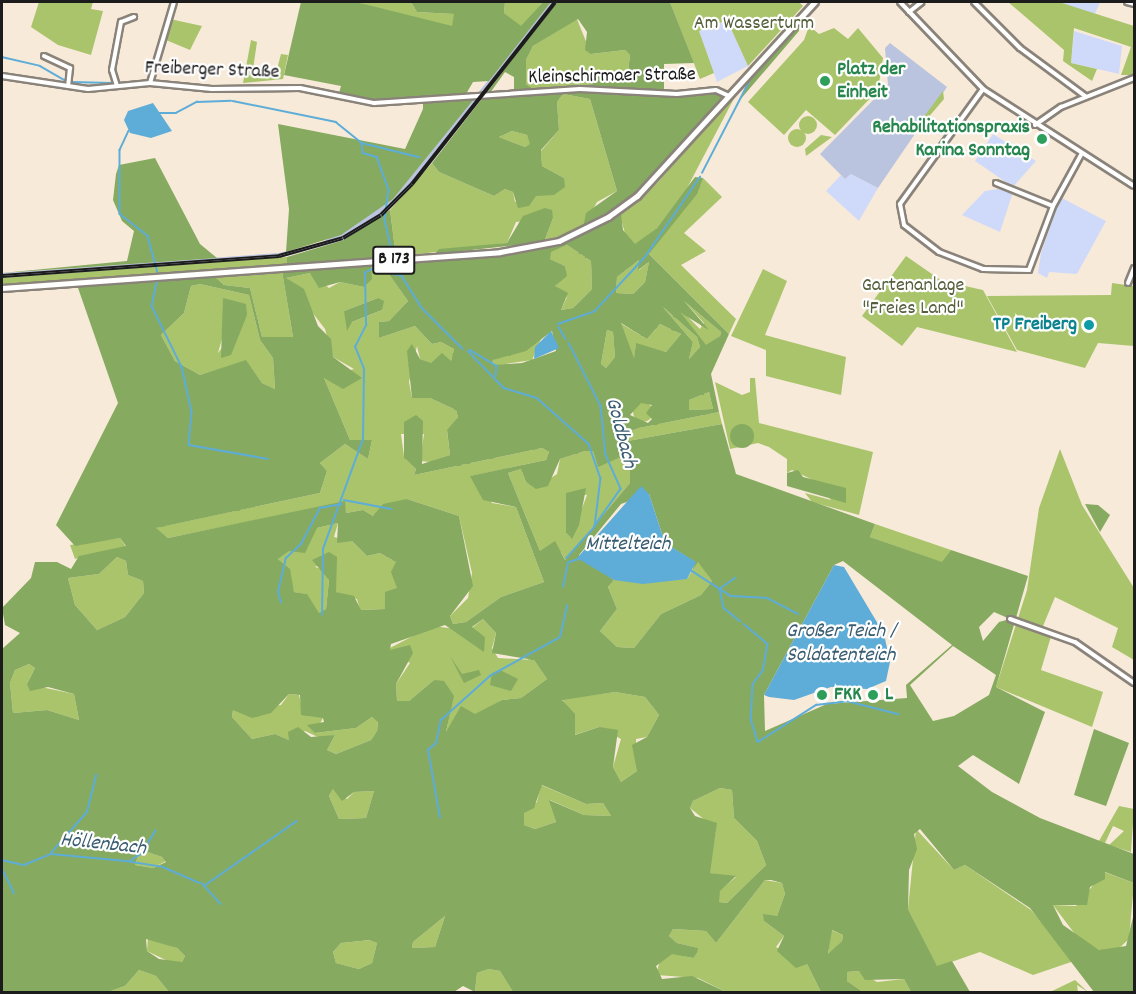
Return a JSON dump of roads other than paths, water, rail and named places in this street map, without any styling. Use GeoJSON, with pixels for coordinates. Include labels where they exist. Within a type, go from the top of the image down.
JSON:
{"type":"FeatureCollection","features":[{"type":"Feature","properties":{"kind":"main road","name":"B 173"},"geometry":{"type":"LineString","coordinates":[[2,288],[544,245],[588,229],[637,196],[815,2]]}},
{"type":"Feature","properties":{"kind":"street"},"geometry":{"type":"LineString","coordinates":[[150,83],[174,2]]}},
{"type":"Feature","properties":{"kind":"street"},"geometry":{"type":"LineString","coordinates":[[900,2],[983,88],[1035,124],[1134,186]]}},
{"type":"Feature","properties":{"kind":"street"},"geometry":{"type":"LineString","coordinates":[[909,12],[922,2]]}},
{"type":"Feature","properties":{"kind":"street"},"geometry":{"type":"LineString","coordinates":[[974,2],[1020,48],[1085,96]]}},
{"type":"Feature","properties":{"kind":"street"},"geometry":{"type":"LineString","coordinates":[[1127,2],[1134,4]]}},
{"type":"Feature","properties":{"kind":"street"},"geometry":{"type":"LineString","coordinates":[[117,86],[112,70],[121,22],[134,16]]}},
{"type":"Feature","properties":{"kind":"street"},"geometry":{"type":"LineString","coordinates":[[44,56],[70,68],[69,83]]}},
{"type":"Feature","properties":{"kind":"street","name":"Freiberger Straße"},"geometry":{"type":"LineString","coordinates":[[2,76],[117,86],[150,83],[212,89],[300,88],[374,103],[422,101]]}},
{"type":"Feature","properties":{"kind":"street"},"geometry":{"type":"LineString","coordinates":[[1035,124],[1085,96],[1134,78]]}},
{"type":"Feature","properties":{"kind":"street"},"geometry":{"type":"LineString","coordinates":[[983,88],[902,198],[902,222],[960,262],[1018,273],[1035,262],[1053,206],[1082,153]]}},
{"type":"Feature","properties":{"kind":"street","name":"Kleinschirmaer Straße"},"geometry":{"type":"LineString","coordinates":[[422,101],[580,89],[677,94],[716,90],[729,96]]}},
{"type":"Feature","properties":{"kind":"street"},"geometry":{"type":"LineString","coordinates":[[996,183],[1053,206]]}},
{"type":"Feature","properties":{"kind":"street"},"geometry":{"type":"LineString","coordinates":[[1128,283],[1134,268]]}},
{"type":"Feature","properties":{"kind":"street"},"geometry":{"type":"LineString","coordinates":[[1010,618],[1075,642],[1134,683]]}},
{"type":"Feature","properties":{"kind":"water"},"geometry":{"type":"Polygon","coordinates":[[[153,103],[172,131],[151,138],[130,133],[124,120],[128,111],[153,103]]]}},
{"type":"Feature","properties":{"kind":"water"},"geometry":{"type":"Polygon","coordinates":[[[551,331],[559,348],[534,359],[535,347],[551,331]]]}},
{"type":"Feature","properties":{"kind":"water","name":"Mittelteich"},"geometry":{"type":"Polygon","coordinates":[[[641,486],[649,494],[665,543],[696,562],[687,579],[643,584],[614,580],[577,558],[641,486]]]}},
{"type":"Feature","properties":{"kind":"water","name":"Großer Teich / Soldatenteich"},"geometry":{"type":"Polygon","coordinates":[[[834,565],[844,567],[884,634],[890,662],[886,681],[867,689],[831,687],[794,700],[764,695],[834,565]]]}},
{"type":"Feature","properties":{"kind":"waterway","name":"Goldbach"},"geometry":{"type":"LineString","coordinates":[[750,80],[795,28]]}},
{"type":"Feature","properties":{"kind":"waterway"},"geometry":{"type":"LineString","coordinates":[[2,57],[40,66],[66,81]]}},
{"type":"Feature","properties":{"kind":"waterway"},"geometry":{"type":"LineString","coordinates":[[71,82],[112,83]]}},
{"type":"Feature","properties":{"kind":"waterway","name":"Goldbach"},"geometry":{"type":"LineString","coordinates":[[702,173],[749,82]]}},
{"type":"Feature","properties":{"kind":"waterway"},"geometry":{"type":"LineString","coordinates":[[160,113],[176,113],[197,102],[231,101]]}},
{"type":"Feature","properties":{"kind":"waterway"},"geometry":{"type":"LineString","coordinates":[[233,101],[336,122],[362,143],[363,153],[377,157],[389,190],[385,220],[391,246],[382,256]]}},
{"type":"Feature","properties":{"kind":"waterway"},"geometry":{"type":"LineString","coordinates":[[129,131],[120,150],[120,214],[148,236],[158,274]]}},
{"type":"Feature","properties":{"kind":"waterway"},"geometry":{"type":"LineString","coordinates":[[362,143],[419,157]]}},
{"type":"Feature","properties":{"kind":"waterway","name":"Goldbach"},"geometry":{"type":"LineString","coordinates":[[645,257],[700,177]]}},
{"type":"Feature","properties":{"kind":"waterway","name":"Goldbach"},"geometry":{"type":"LineString","coordinates":[[558,324],[595,311],[644,258]]}},
{"type":"Feature","properties":{"kind":"waterway"},"geometry":{"type":"LineString","coordinates":[[322,615],[323,549],[363,439],[364,369],[355,347],[366,325],[365,273],[372,269]]}},
{"type":"Feature","properties":{"kind":"waterway"},"geometry":{"type":"LineString","coordinates":[[374,269],[402,276],[421,307],[463,349]]}},
{"type":"Feature","properties":{"kind":"waterway"},"geometry":{"type":"LineString","coordinates":[[158,278],[152,306],[182,367],[192,412],[189,445],[268,459]]}},
{"type":"Feature","properties":{"kind":"waterway","name":"Goldbach"},"geometry":{"type":"LineString","coordinates":[[559,327],[566,339]]}},
{"type":"Feature","properties":{"kind":"waterway","name":"Goldbach"},"geometry":{"type":"LineString","coordinates":[[569,343],[601,406],[606,455],[621,489],[595,526]]}},
{"type":"Feature","properties":{"kind":"waterway"},"geometry":{"type":"LineString","coordinates":[[470,350],[497,366],[496,376]]}},
{"type":"Feature","properties":{"kind":"waterway"},"geometry":{"type":"LineString","coordinates":[[468,351],[504,388],[537,398],[589,444],[601,478],[595,527],[567,558]]}},
{"type":"Feature","properties":{"kind":"waterway"},"geometry":{"type":"LineString","coordinates":[[344,500],[391,509]]}},
{"type":"Feature","properties":{"kind":"waterway"},"geometry":{"type":"LineString","coordinates":[[281,603],[278,592],[286,558],[301,544],[320,508],[342,504]]}},
{"type":"Feature","properties":{"kind":"waterway"},"geometry":{"type":"LineString","coordinates":[[569,562],[579,559]]}},
{"type":"Feature","properties":{"kind":"waterway"},"geometry":{"type":"LineString","coordinates":[[563,587],[568,563]]}},
{"type":"Feature","properties":{"kind":"waterway"},"geometry":{"type":"LineString","coordinates":[[692,571],[731,596],[767,598],[798,614]]}},
{"type":"Feature","properties":{"kind":"waterway"},"geometry":{"type":"LineString","coordinates":[[736,578],[720,589],[724,608],[740,621]]}},
{"type":"Feature","properties":{"kind":"waterway"},"geometry":{"type":"LineString","coordinates":[[440,818],[428,750],[436,743],[441,720],[490,676],[560,637],[567,606]]}},
{"type":"Feature","properties":{"kind":"waterway"},"geometry":{"type":"LineString","coordinates":[[744,624],[768,644],[763,671],[753,685],[751,719],[758,742],[816,705],[847,701],[898,714]]}},
{"type":"Feature","properties":{"kind":"waterway"},"geometry":{"type":"LineString","coordinates":[[51,853],[87,812],[96,775]]}},
{"type":"Feature","properties":{"kind":"waterway"},"geometry":{"type":"LineString","coordinates":[[204,886],[297,821]]}},
{"type":"Feature","properties":{"kind":"waterway"},"geometry":{"type":"LineString","coordinates":[[130,861],[142,853],[155,831]]}},
{"type":"Feature","properties":{"kind":"waterway","name":"Höllenbach"},"geometry":{"type":"LineString","coordinates":[[2,860],[24,865],[51,854],[126,861],[163,867],[200,883]]}},
{"type":"Feature","properties":{"kind":"waterway"},"geometry":{"type":"LineString","coordinates":[[2,868],[14,893]]}},
{"type":"Feature","properties":{"kind":"waterway","name":"Höllenbach"},"geometry":{"type":"LineString","coordinates":[[202,883],[221,904]]}},
{"type":"Feature","properties":{"kind":"railway"},"geometry":{"type":"LineString","coordinates":[[2,276],[279,256],[343,238],[381,215],[412,184],[555,2]]}},
{"type":"Feature","properties":{"kind":"place","name":"Platz der Einheit"},"geometry":{"type":"Point","coordinates":[825,81]}},
{"type":"Feature","properties":{"kind":"place","name":"Rehabilitationspraxis Karina Sonntag"},"geometry":{"type":"Point","coordinates":[1042,139]}},
{"type":"Feature","properties":{"kind":"place","name":"TP Freiberg"},"geometry":{"type":"Point","coordinates":[1089,325]}},
{"type":"Feature","properties":{"kind":"place","name":"FKK"},"geometry":{"type":"Point","coordinates":[822,695]}},
{"type":"Feature","properties":{"kind":"place","name":"L"},"geometry":{"type":"Point","coordinates":[873,695]}},
{"type":"Feature","properties":{"kind":"park label","name":"Am Wasserturm"},"geometry":{"type":"Point","coordinates":[754,24]}},
{"type":"Feature","properties":{"kind":"park label","name":"Gartenanlage \"Freies Land\""},"geometry":{"type":"Point","coordinates":[913,298]}}]}
